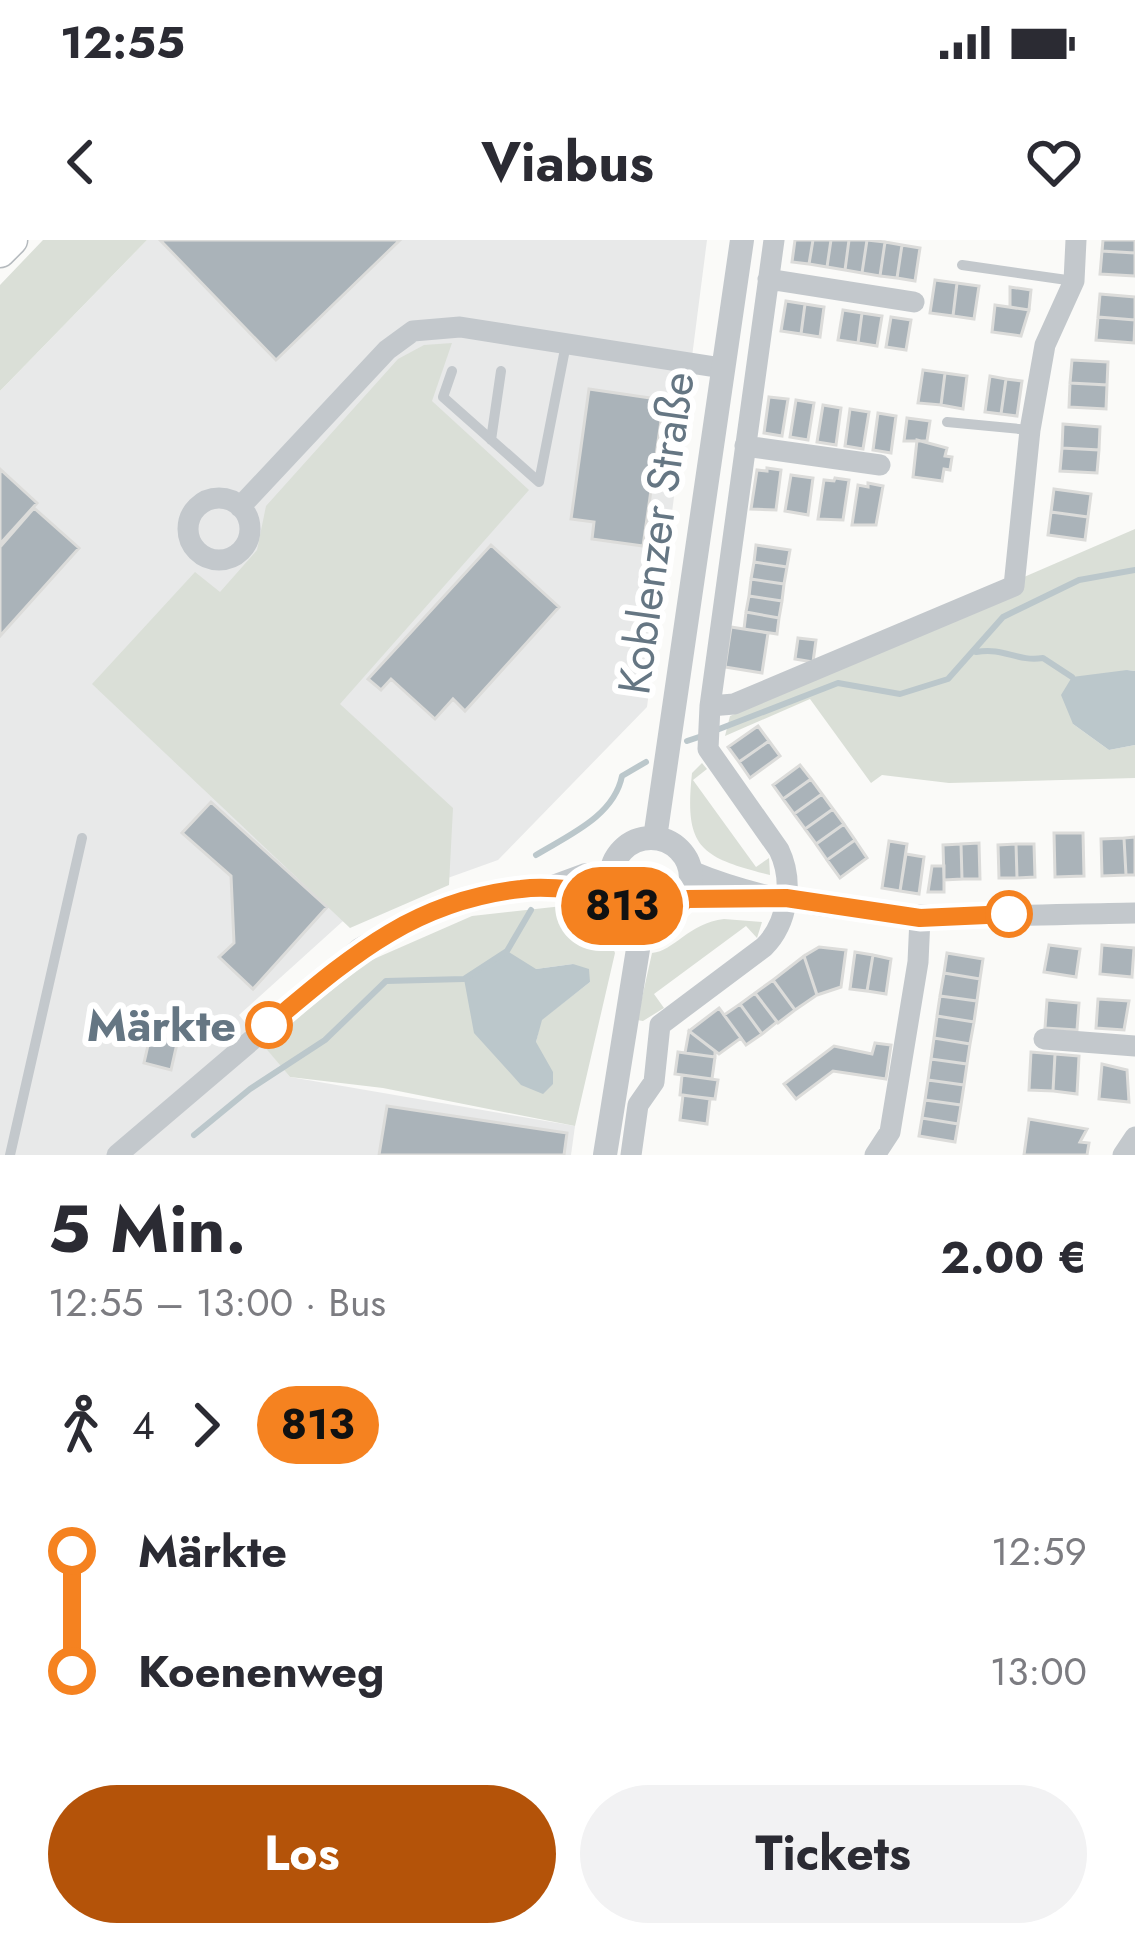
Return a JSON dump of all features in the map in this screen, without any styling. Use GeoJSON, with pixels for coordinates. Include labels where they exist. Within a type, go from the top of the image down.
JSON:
{"type":"FeatureCollection","features":[{"type":"Feature","properties":{"kind":"main road"},"geometry":{"type":"LineString","coordinates":[[0,252],[12,240]]}},
{"type":"Feature","properties":{"kind":"street","name":"Koblenzer Straße"},"geometry":{"type":"LineString","coordinates":[[655,838],[742,240]]}},
{"type":"Feature","properties":{"kind":"street"},"geometry":{"type":"LineString","coordinates":[[631,1155],[638,1105],[654,1082],[660,1025],[777,934],[786,898],[787,865],[708,749],[774,240]]}},
{"type":"Feature","properties":{"kind":"street"},"geometry":{"type":"LineString","coordinates":[[710,712],[1014,586],[1030,430],[1045,345],[1074,281],[1076,240]]}},
{"type":"Feature","properties":{"kind":"street"},"geometry":{"type":"LineString","coordinates":[[768,279],[914,302]]}},
{"type":"Feature","properties":{"kind":"street"},"geometry":{"type":"LineString","coordinates":[[240,507],[317,408],[412,331],[460,327],[722,368]]}},
{"type":"Feature","properties":{"kind":"street"},"geometry":{"type":"LineString","coordinates":[[745,446],[880,465]]}},
{"type":"Feature","properties":{"kind":"street"},"geometry":{"type":"LineString","coordinates":[[643,838],[679,848],[691,871],[686,899],[668,915],[644,918],[621,905],[613,883],[622,850],[643,838]]}},
{"type":"Feature","properties":{"kind":"street"},"geometry":{"type":"LineString","coordinates":[[691,871],[786,898],[920,918],[1135,913]]}},
{"type":"Feature","properties":{"kind":"street"},"geometry":{"type":"LineString","coordinates":[[117,1155],[360,948],[425,914],[471,898],[546,888],[584,874],[613,883]]}},
{"type":"Feature","properties":{"kind":"street"},"geometry":{"type":"LineString","coordinates":[[686,899],[786,898]]}},
{"type":"Feature","properties":{"kind":"street"},"geometry":{"type":"LineString","coordinates":[[605,1155],[644,918]]}},
{"type":"Feature","properties":{"kind":"street"},"geometry":{"type":"LineString","coordinates":[[875,1155],[890,1132],[918,962],[920,918]]}},
{"type":"Feature","properties":{"kind":"street"},"geometry":{"type":"LineString","coordinates":[[1044,1039],[1135,1046]]}},
{"type":"Feature","properties":{"kind":"street"},"geometry":{"type":"LineString","coordinates":[[1123,1155],[1135,1137]]}},
{"type":"Feature","properties":{"kind":"lane"},"geometry":{"type":"LineString","coordinates":[[962,265],[1074,281]]}},
{"type":"Feature","properties":{"kind":"lane"},"geometry":{"type":"LineString","coordinates":[[452,371],[443,398],[539,482],[566,344]]}},
{"type":"Feature","properties":{"kind":"lane"},"geometry":{"type":"LineString","coordinates":[[491,440],[501,371]]}},
{"type":"Feature","properties":{"kind":"lane"},"geometry":{"type":"LineString","coordinates":[[947,422],[1030,430]]}},
{"type":"Feature","properties":{"kind":"lane"},"geometry":{"type":"LineString","coordinates":[[10,1155],[82,838]]}},
{"type":"Feature","properties":{"kind":"shaded area"},"geometry":{"type":"Polygon","coordinates":[[[43,240],[147,240],[0,391],[0,285],[43,240]]]}},
{"type":"Feature","properties":{"kind":"shaded area"},"geometry":{"type":"Polygon","coordinates":[[[147,240],[707,240],[647,707],[498,860],[353,912],[239,1015],[290,1077],[575,1126],[571,1155],[0,1155],[0,391],[147,240]]]}},
{"type":"Feature","properties":{"kind":"shaded area"},"geometry":{"type":"Polygon","coordinates":[[[452,343],[432,401],[529,490],[340,704],[453,808],[449,885],[350,928],[92,684],[195,572],[220,592],[257,550],[266,506],[398,359],[424,345],[452,343]]]}},
{"type":"Feature","properties":{"kind":"shaded area"},"geometry":{"type":"Polygon","coordinates":[[[1135,529],[1135,671],[1127,670],[1073,724],[1109,750],[1135,745],[1135,778],[949,783],[882,775],[871,783],[810,699],[725,736],[730,716],[1022,591],[1024,577],[1135,529]]]}},
{"type":"Feature","properties":{"kind":"shaded area"},"geometry":{"type":"Polygon","coordinates":[[[1135,671],[1135,745],[1109,750],[1073,724],[1061,695],[1072,677],[1135,671]]]}},
{"type":"Feature","properties":{"kind":"shaded area"},"geometry":{"type":"Polygon","coordinates":[[[702,763],[707,769],[693,780],[756,867],[769,858],[770,875],[727,862],[702,845],[691,818],[690,798],[692,773],[702,763]]]}},
{"type":"Feature","properties":{"kind":"shaded area"},"geometry":{"type":"Polygon","coordinates":[[[572,905],[604,925],[615,953],[575,1126],[383,1088],[290,1077],[263,1045],[367,962],[472,916],[572,905]],[[573,964],[536,969],[536,1042],[541,1020],[590,982],[573,964]]]}},
{"type":"Feature","properties":{"kind":"shaded area"},"geometry":{"type":"Polygon","coordinates":[[[724,919],[762,922],[757,938],[746,926],[654,994],[664,1008],[637,1020],[652,953],[724,919]]]}},
{"type":"Feature","properties":{"kind":"shaded area"},"geometry":{"type":"Polygon","coordinates":[[[507,951],[536,969],[573,964],[589,969],[590,982],[542,1020],[536,1042],[553,1072],[553,1084],[543,1094],[521,1085],[474,1033],[464,979],[507,951]]]}},
{"type":"Feature","properties":{"kind":"building"},"geometry":{"type":"Polygon","coordinates":[[[160,240],[400,240],[276,360],[160,240]]]}},
{"type":"Feature","properties":{"kind":"building"},"geometry":{"type":"Polygon","coordinates":[[[795,240],[813,240],[809,264],[792,262],[795,240]]]}},
{"type":"Feature","properties":{"kind":"building"},"geometry":{"type":"Polygon","coordinates":[[[813,240],[831,240],[827,267],[809,264],[813,240]]]}},
{"type":"Feature","properties":{"kind":"building"},"geometry":{"type":"Polygon","coordinates":[[[831,240],[849,240],[845,270],[827,267],[831,240]]]}},
{"type":"Feature","properties":{"kind":"building"},"geometry":{"type":"Polygon","coordinates":[[[849,240],[867,240],[862,273],[845,270],[849,240]]]}},
{"type":"Feature","properties":{"kind":"building"},"geometry":{"type":"Polygon","coordinates":[[[867,240],[885,242],[880,276],[862,273],[867,240]]]}},
{"type":"Feature","properties":{"kind":"building"},"geometry":{"type":"Polygon","coordinates":[[[1103,240],[1135,240],[1135,253],[1102,251],[1103,240]]]}},
{"type":"Feature","properties":{"kind":"building"},"geometry":{"type":"Polygon","coordinates":[[[885,242],[902,245],[897,278],[880,276],[885,242]]]}},
{"type":"Feature","properties":{"kind":"building"},"geometry":{"type":"Polygon","coordinates":[[[902,245],[920,248],[915,281],[897,278],[902,245]]]}},
{"type":"Feature","properties":{"kind":"building"},"geometry":{"type":"Polygon","coordinates":[[[1102,251],[1135,253],[1135,276],[1100,274],[1102,251]]]}},
{"type":"Feature","properties":{"kind":"building"},"geometry":{"type":"Polygon","coordinates":[[[935,280],[957,283],[953,316],[930,313],[935,280]]]}},
{"type":"Feature","properties":{"kind":"building"},"geometry":{"type":"Polygon","coordinates":[[[957,283],[979,286],[974,319],[953,316],[957,283]]]}},
{"type":"Feature","properties":{"kind":"building"},"geometry":{"type":"Polygon","coordinates":[[[1010,287],[1031,290],[1029,310],[1010,307],[1010,287]]]}},
{"type":"Feature","properties":{"kind":"building"},"geometry":{"type":"Polygon","coordinates":[[[1100,294],[1135,297],[1135,320],[1098,317],[1100,294]]]}},
{"type":"Feature","properties":{"kind":"building"},"geometry":{"type":"Polygon","coordinates":[[[786,301],[805,304],[801,334],[781,331],[786,301]]]}},
{"type":"Feature","properties":{"kind":"building"},"geometry":{"type":"Polygon","coordinates":[[[805,304],[824,307],[820,337],[801,334],[805,304]]]}},
{"type":"Feature","properties":{"kind":"building"},"geometry":{"type":"Polygon","coordinates":[[[995,305],[1029,310],[1021,336],[992,332],[995,305]]]}},
{"type":"Feature","properties":{"kind":"building"},"geometry":{"type":"Polygon","coordinates":[[[843,310],[862,313],[858,343],[838,340],[843,310]]]}},
{"type":"Feature","properties":{"kind":"building"},"geometry":{"type":"Polygon","coordinates":[[[862,313],[882,316],[877,346],[858,343],[862,313]]]}},
{"type":"Feature","properties":{"kind":"building"},"geometry":{"type":"Polygon","coordinates":[[[891,317],[911,320],[906,350],[886,347],[891,317]]]}},
{"type":"Feature","properties":{"kind":"building"},"geometry":{"type":"Polygon","coordinates":[[[1098,317],[1135,320],[1134,343],[1096,340],[1098,317]]]}},
{"type":"Feature","properties":{"kind":"building"},"geometry":{"type":"Polygon","coordinates":[[[1072,360],[1108,362],[1107,385],[1070,383],[1072,360]]]}},
{"type":"Feature","properties":{"kind":"building"},"geometry":{"type":"Polygon","coordinates":[[[923,370],[945,373],[941,405],[918,403],[923,370]]]}},
{"type":"Feature","properties":{"kind":"building"},"geometry":{"type":"Polygon","coordinates":[[[945,373],[967,376],[963,409],[941,405],[945,373]]]}},
{"type":"Feature","properties":{"kind":"building"},"geometry":{"type":"Polygon","coordinates":[[[990,376],[1006,379],[1001,414],[985,412],[990,376]]]}},
{"type":"Feature","properties":{"kind":"building"},"geometry":{"type":"Polygon","coordinates":[[[1006,379],[1022,381],[1017,416],[1001,414],[1006,379]]]}},
{"type":"Feature","properties":{"kind":"building"},"geometry":{"type":"Polygon","coordinates":[[[1070,383],[1107,385],[1106,409],[1069,407],[1070,383]]]}},
{"type":"Feature","properties":{"kind":"building"},"geometry":{"type":"Polygon","coordinates":[[[589,389],[664,400],[643,546],[592,539],[594,522],[571,519],[589,389]]]}},
{"type":"Feature","properties":{"kind":"building"},"geometry":{"type":"Polygon","coordinates":[[[769,397],[788,399],[782,436],[764,433],[769,397]]]}},
{"type":"Feature","properties":{"kind":"building"},"geometry":{"type":"Polygon","coordinates":[[[796,400],[814,403],[808,440],[790,437],[796,400]]]}},
{"type":"Feature","properties":{"kind":"building"},"geometry":{"type":"Polygon","coordinates":[[[823,405],[841,408],[836,445],[817,442],[823,405]]]}},
{"type":"Feature","properties":{"kind":"building"},"geometry":{"type":"Polygon","coordinates":[[[850,409],[869,412],[863,449],[845,446],[850,409]]]}},
{"type":"Feature","properties":{"kind":"building"},"geometry":{"type":"Polygon","coordinates":[[[878,413],[896,416],[891,453],[873,450],[878,413]]]}},
{"type":"Feature","properties":{"kind":"building"},"geometry":{"type":"Polygon","coordinates":[[[907,418],[930,421],[927,441],[904,441],[907,418]]]}},
{"type":"Feature","properties":{"kind":"building"},"geometry":{"type":"Polygon","coordinates":[[[1063,424],[1100,427],[1099,450],[1062,448],[1063,424]]]}},
{"type":"Feature","properties":{"kind":"building"},"geometry":{"type":"Polygon","coordinates":[[[917,440],[947,448],[945,456],[952,457],[942,481],[913,477],[917,440]]]}},
{"type":"Feature","properties":{"kind":"building"},"geometry":{"type":"Polygon","coordinates":[[[1062,448],[1099,450],[1097,473],[1060,471],[1062,448]]]}},
{"type":"Feature","properties":{"kind":"building"},"geometry":{"type":"Polygon","coordinates":[[[0,469],[37,503],[0,544],[0,469]]]}},
{"type":"Feature","properties":{"kind":"building"},"geometry":{"type":"Polygon","coordinates":[[[757,470],[781,470],[776,510],[751,509],[757,470]]]}},
{"type":"Feature","properties":{"kind":"building"},"geometry":{"type":"Polygon","coordinates":[[[791,475],[813,478],[808,515],[785,511],[791,475]]]}},
{"type":"Feature","properties":{"kind":"building"},"geometry":{"type":"Polygon","coordinates":[[[824,480],[849,480],[843,520],[818,519],[824,480]]]}},
{"type":"Feature","properties":{"kind":"building"},"geometry":{"type":"Polygon","coordinates":[[[868,483],[883,486],[876,525],[852,525],[858,485],[868,487],[868,483]]]}},
{"type":"Feature","properties":{"kind":"building"},"geometry":{"type":"Polygon","coordinates":[[[1054,489],[1091,494],[1088,517],[1051,512],[1054,489]]]}},
{"type":"Feature","properties":{"kind":"building"},"geometry":{"type":"Polygon","coordinates":[[[34,508],[79,548],[0,636],[0,547],[34,508]]]}},
{"type":"Feature","properties":{"kind":"building"},"geometry":{"type":"Polygon","coordinates":[[[1051,512],[1088,517],[1085,540],[1048,535],[1051,512]]]}},
{"type":"Feature","properties":{"kind":"building"},"geometry":{"type":"Polygon","coordinates":[[[491,545],[559,607],[465,711],[453,699],[435,719],[391,679],[381,690],[368,679],[491,545]]]}},
{"type":"Feature","properties":{"kind":"building"},"geometry":{"type":"Polygon","coordinates":[[[756,545],[790,550],[787,567],[754,562],[756,545]]]}},
{"type":"Feature","properties":{"kind":"building"},"geometry":{"type":"Polygon","coordinates":[[[754,562],[787,567],[784,584],[751,579],[754,562]]]}},
{"type":"Feature","properties":{"kind":"building"},"geometry":{"type":"Polygon","coordinates":[[[751,579],[784,584],[782,601],[749,596],[751,579]]]}},
{"type":"Feature","properties":{"kind":"building"},"geometry":{"type":"Polygon","coordinates":[[[749,596],[782,601],[779,618],[746,612],[749,596]]]}},
{"type":"Feature","properties":{"kind":"building"},"geometry":{"type":"Polygon","coordinates":[[[746,612],[779,618],[777,634],[744,629],[746,612]]]}},
{"type":"Feature","properties":{"kind":"building"},"geometry":{"type":"Polygon","coordinates":[[[731,627],[768,633],[762,673],[725,667],[731,627]]]}},
{"type":"Feature","properties":{"kind":"building"},"geometry":{"type":"Polygon","coordinates":[[[798,638],[816,640],[813,662],[795,659],[798,638]]]}},
{"type":"Feature","properties":{"kind":"building"},"geometry":{"type":"Polygon","coordinates":[[[758,726],[769,741],[739,762],[728,747],[758,726]]]}},
{"type":"Feature","properties":{"kind":"building"},"geometry":{"type":"Polygon","coordinates":[[[769,741],[780,756],[750,778],[739,762],[769,741]]]}},
{"type":"Feature","properties":{"kind":"building"},"geometry":{"type":"Polygon","coordinates":[[[800,765],[811,779],[783,799],[773,785],[800,765]]]}},
{"type":"Feature","properties":{"kind":"building"},"geometry":{"type":"Polygon","coordinates":[[[811,779],[822,794],[794,814],[783,799],[811,779]]]}},
{"type":"Feature","properties":{"kind":"building"},"geometry":{"type":"Polygon","coordinates":[[[822,794],[833,809],[805,829],[794,814],[822,794]]]}},
{"type":"Feature","properties":{"kind":"building"},"geometry":{"type":"Polygon","coordinates":[[[211,802],[327,907],[253,989],[219,957],[234,943],[231,876],[182,833],[211,802]]]}},
{"type":"Feature","properties":{"kind":"building"},"geometry":{"type":"Polygon","coordinates":[[[833,809],[844,824],[816,844],[805,829],[833,809]]]}},
{"type":"Feature","properties":{"kind":"building"},"geometry":{"type":"Polygon","coordinates":[[[844,824],[855,840],[827,860],[816,844],[844,824]]]}},
{"type":"Feature","properties":{"kind":"building"},"geometry":{"type":"Polygon","coordinates":[[[1054,833],[1083,833],[1084,876],[1055,877],[1054,833]]]}},
{"type":"Feature","properties":{"kind":"building"},"geometry":{"type":"Polygon","coordinates":[[[1135,837],[1135,875],[1126,875],[1124,838],[1135,837]]]}},
{"type":"Feature","properties":{"kind":"building"},"geometry":{"type":"Polygon","coordinates":[[[1124,838],[1126,875],[1102,876],[1101,839],[1124,838]]]}},
{"type":"Feature","properties":{"kind":"building"},"geometry":{"type":"Polygon","coordinates":[[[855,840],[867,858],[840,878],[827,860],[855,840]]]}},
{"type":"Feature","properties":{"kind":"building"},"geometry":{"type":"Polygon","coordinates":[[[889,841],[907,844],[900,891],[882,888],[889,841]]]}},
{"type":"Feature","properties":{"kind":"building"},"geometry":{"type":"Polygon","coordinates":[[[979,843],[980,879],[962,879],[961,844],[979,843]]]}},
{"type":"Feature","properties":{"kind":"building"},"geometry":{"type":"Polygon","coordinates":[[[961,844],[962,879],[944,880],[943,845],[961,844]]]}},
{"type":"Feature","properties":{"kind":"building"},"geometry":{"type":"Polygon","coordinates":[[[1016,844],[1017,878],[999,878],[998,845],[1016,844]]]}},
{"type":"Feature","properties":{"kind":"building"},"geometry":{"type":"Polygon","coordinates":[[[1016,844],[1034,844],[1035,877],[1017,878],[1016,844]]]}},
{"type":"Feature","properties":{"kind":"building"},"geometry":{"type":"Polygon","coordinates":[[[906,854],[924,857],[919,894],[900,891],[906,854]]]}},
{"type":"Feature","properties":{"kind":"building"},"geometry":{"type":"Polygon","coordinates":[[[932,866],[944,866],[944,892],[928,892],[932,866]]]}},
{"type":"Feature","properties":{"kind":"building"},"geometry":{"type":"Polygon","coordinates":[[[1049,945],[1080,949],[1076,977],[1044,972],[1049,945]]]}},
{"type":"Feature","properties":{"kind":"building"},"geometry":{"type":"Polygon","coordinates":[[[1102,945],[1134,948],[1132,977],[1100,974],[1102,945]]]}},
{"type":"Feature","properties":{"kind":"building"},"geometry":{"type":"Polygon","coordinates":[[[819,947],[846,950],[841,987],[817,995],[804,956],[819,947]]]}},
{"type":"Feature","properties":{"kind":"building"},"geometry":{"type":"Polygon","coordinates":[[[855,952],[873,955],[867,991],[850,989],[855,952]]]}},
{"type":"Feature","properties":{"kind":"building"},"geometry":{"type":"Polygon","coordinates":[[[947,953],[983,959],[980,979],[944,973],[947,953]]]}},
{"type":"Feature","properties":{"kind":"building"},"geometry":{"type":"Polygon","coordinates":[[[873,955],[891,959],[886,994],[867,991],[873,955]]]}},
{"type":"Feature","properties":{"kind":"building"},"geometry":{"type":"Polygon","coordinates":[[[804,956],[817,995],[795,1010],[773,980],[804,956]]]}},
{"type":"Feature","properties":{"kind":"building"},"geometry":{"type":"Polygon","coordinates":[[[944,973],[980,979],[977,1001],[940,996],[944,973]]]}},
{"type":"Feature","properties":{"kind":"building"},"geometry":{"type":"Polygon","coordinates":[[[773,980],[795,1010],[778,1023],[755,993],[773,980]]]}},
{"type":"Feature","properties":{"kind":"building"},"geometry":{"type":"Polygon","coordinates":[[[755,993],[777,1022],[762,1034],[740,1004],[755,993]]]}},
{"type":"Feature","properties":{"kind":"building"},"geometry":{"type":"Polygon","coordinates":[[[940,996],[977,1001],[974,1022],[937,1016],[940,996]]]}},
{"type":"Feature","properties":{"kind":"building"},"geometry":{"type":"Polygon","coordinates":[[[1098,999],[1129,1001],[1124,1030],[1096,1028],[1098,999]]]}},
{"type":"Feature","properties":{"kind":"building"},"geometry":{"type":"Polygon","coordinates":[[[1047,1000],[1079,1003],[1077,1030],[1045,1028],[1047,1000]]]}},
{"type":"Feature","properties":{"kind":"building"},"geometry":{"type":"Polygon","coordinates":[[[740,1004],[762,1034],[746,1045],[724,1015],[740,1004]]]}},
{"type":"Feature","properties":{"kind":"building"},"geometry":{"type":"Polygon","coordinates":[[[719,1008],[741,1038],[719,1054],[689,1031],[719,1008]]]}},
{"type":"Feature","properties":{"kind":"building"},"geometry":{"type":"Polygon","coordinates":[[[937,1016],[974,1022],[970,1044],[934,1038],[937,1016]]]}},
{"type":"Feature","properties":{"kind":"building"},"geometry":{"type":"Polygon","coordinates":[[[689,1031],[715,1051],[715,1057],[685,1053],[689,1031]]]}},
{"type":"Feature","properties":{"kind":"building"},"geometry":{"type":"Polygon","coordinates":[[[151,1032],[178,1039],[171,1070],[144,1063],[151,1032]]]}},
{"type":"Feature","properties":{"kind":"building"},"geometry":{"type":"Polygon","coordinates":[[[934,1038],[970,1044],[967,1064],[931,1059],[934,1038]]]}},
{"type":"Feature","properties":{"kind":"building"},"geometry":{"type":"Polygon","coordinates":[[[875,1043],[891,1045],[886,1079],[833,1071],[796,1099],[784,1084],[834,1046],[872,1054],[875,1043]]]}},
{"type":"Feature","properties":{"kind":"building"},"geometry":{"type":"Polygon","coordinates":[[[678,1052],[715,1057],[712,1079],[675,1074],[678,1052]]]}},
{"type":"Feature","properties":{"kind":"building"},"geometry":{"type":"Polygon","coordinates":[[[1031,1052],[1055,1054],[1053,1091],[1029,1090],[1031,1052]]]}},
{"type":"Feature","properties":{"kind":"building"},"geometry":{"type":"Polygon","coordinates":[[[1055,1054],[1079,1056],[1077,1094],[1053,1091],[1055,1054]]]}},
{"type":"Feature","properties":{"kind":"building"},"geometry":{"type":"Polygon","coordinates":[[[931,1059],[967,1064],[964,1085],[928,1080],[931,1059]]]}},
{"type":"Feature","properties":{"kind":"building"},"geometry":{"type":"Polygon","coordinates":[[[1102,1064],[1127,1070],[1129,1102],[1099,1099],[1102,1064]]]}},
{"type":"Feature","properties":{"kind":"building"},"geometry":{"type":"Polygon","coordinates":[[[682,1075],[718,1080],[715,1099],[680,1095],[682,1075]]]}},
{"type":"Feature","properties":{"kind":"building"},"geometry":{"type":"Polygon","coordinates":[[[928,1080],[964,1085],[961,1105],[925,1100],[928,1080]]]}},
{"type":"Feature","properties":{"kind":"building"},"geometry":{"type":"Polygon","coordinates":[[[683,1095],[710,1099],[707,1124],[680,1120],[683,1095]]]}},
{"type":"Feature","properties":{"kind":"building"},"geometry":{"type":"Polygon","coordinates":[[[925,1100],[961,1105],[958,1124],[922,1118],[925,1100]]]}},
{"type":"Feature","properties":{"kind":"building"},"geometry":{"type":"Polygon","coordinates":[[[387,1106],[567,1133],[564,1155],[379,1155],[387,1106]]]}},
{"type":"Feature","properties":{"kind":"building"},"geometry":{"type":"Polygon","coordinates":[[[922,1118],[958,1124],[955,1142],[919,1136],[922,1118]]]}},
{"type":"Feature","properties":{"kind":"building"},"geometry":{"type":"Polygon","coordinates":[[[1029,1119],[1087,1129],[1080,1142],[1089,1143],[1087,1155],[1024,1155],[1029,1119]]]}},
{"type":"Feature","properties":{"kind":"waterway"},"geometry":{"type":"LineString","coordinates":[[714,731],[838,683],[900,694],[948,679],[1003,617],[1079,580],[1135,570]]}},
{"type":"Feature","properties":{"kind":"waterway"},"geometry":{"type":"LineString","coordinates":[[976,652],[1043,658],[1072,677]]}},
{"type":"Feature","properties":{"kind":"waterway"},"geometry":{"type":"LineString","coordinates":[[687,741],[702,736]]}},
{"type":"Feature","properties":{"kind":"waterway"},"geometry":{"type":"LineString","coordinates":[[536,855],[600,813],[622,776],[646,762]]}},
{"type":"Feature","properties":{"kind":"waterway"},"geometry":{"type":"LineString","coordinates":[[194,1135],[250,1089],[325,1040],[386,981],[464,979],[507,951],[531,910]]}},
{"type":"Feature","properties":{"kind":"bus line","name":"813"},"geometry":{"type":"LineString","coordinates":[[269,1025],[360,948],[392,930],[471,898],[522,888],[614,895],[631,913],[644,918],[668,915],[686,899],[786,898],[920,918],[1009,914]]}},
{"type":"Feature","properties":{"kind":"place","name":"Märkte"},"geometry":{"type":"Point","coordinates":[269,1025]}}]}
